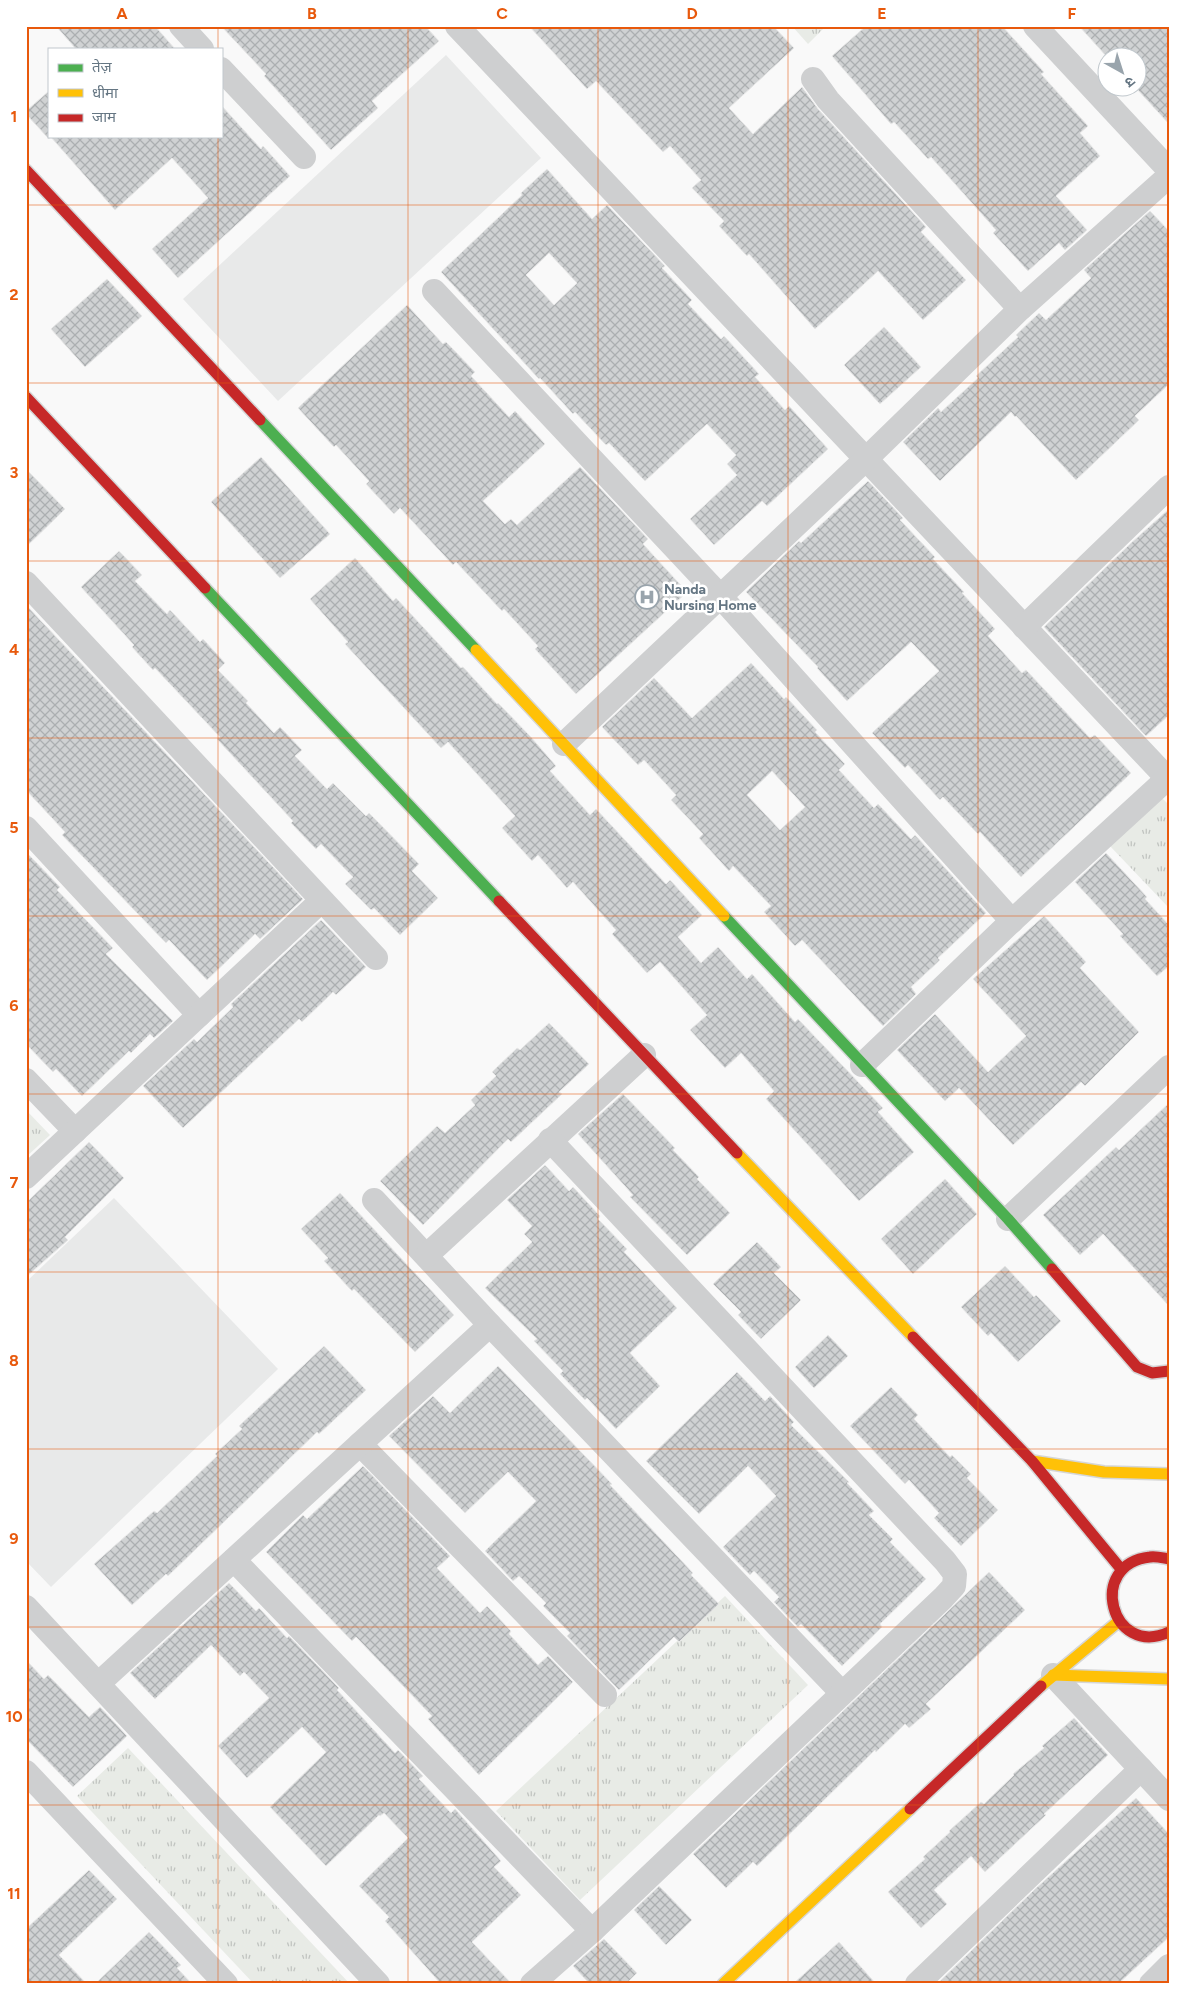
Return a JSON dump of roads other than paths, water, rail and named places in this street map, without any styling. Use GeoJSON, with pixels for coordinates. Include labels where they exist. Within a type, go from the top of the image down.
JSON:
{"type":"FeatureCollection","features":[{"type":"Feature","properties":{"kind":"street"},"geometry":{"type":"LineString","coordinates":[[181,26],[201,48]]}},
{"type":"Feature","properties":{"kind":"street"},"geometry":{"type":"LineString","coordinates":[[457,26],[1168,778],[1012,921],[862,1065]]}},
{"type":"Feature","properties":{"kind":"street"},"geometry":{"type":"LineString","coordinates":[[1035,26],[1169,170]]}},
{"type":"Feature","properties":{"kind":"street"},"geometry":{"type":"LineString","coordinates":[[222,70],[304,157]]}},
{"type":"Feature","properties":{"kind":"street"},"geometry":{"type":"LineString","coordinates":[[813,79],[828,100],[1020,309]]}},
{"type":"Feature","properties":{"kind":"street"},"geometry":{"type":"LineString","coordinates":[[26,170],[862,1065],[1008,1218],[1137,1367],[1147,1373],[1157,1375],[1169,1371]]}},
{"type":"Feature","properties":{"kind":"street"},"geometry":{"type":"LineString","coordinates":[[564,744],[866,459],[1020,309],[1169,176]]}},
{"type":"Feature","properties":{"kind":"street"},"geometry":{"type":"LineString","coordinates":[[434,291],[720,596],[1012,921]]}},
{"type":"Feature","properties":{"kind":"street"},"geometry":{"type":"LineString","coordinates":[[26,397],[644,1055],[1032,1461],[1121,1569]]}},
{"type":"Feature","properties":{"kind":"street"},"geometry":{"type":"LineString","coordinates":[[1024,627],[1169,487]]}},
{"type":"Feature","properties":{"kind":"street"},"geometry":{"type":"LineString","coordinates":[[26,583],[376,958]]}},
{"type":"Feature","properties":{"kind":"street"},"geometry":{"type":"LineString","coordinates":[[26,828],[199,1015]]}},
{"type":"Feature","properties":{"kind":"street"},"geometry":{"type":"LineString","coordinates":[[26,1177],[322,901]]}},
{"type":"Feature","properties":{"kind":"street"},"geometry":{"type":"LineString","coordinates":[[427,1256],[550,1140],[644,1055]]}},
{"type":"Feature","properties":{"kind":"street"},"geometry":{"type":"LineString","coordinates":[[1008,1218],[1169,1067]]}},
{"type":"Feature","properties":{"kind":"street"},"geometry":{"type":"LineString","coordinates":[[26,1080],[75,1131]]}},
{"type":"Feature","properties":{"kind":"street"},"geometry":{"type":"LineString","coordinates":[[532,1984],[592,1931],[944,1598],[954,1586],[955,1574],[945,1561],[550,1140]]}},
{"type":"Feature","properties":{"kind":"street"},"geometry":{"type":"LineString","coordinates":[[374,1200],[490,1325],[842,1693]]}},
{"type":"Feature","properties":{"kind":"street"},"geometry":{"type":"LineString","coordinates":[[98,1684],[490,1325]]}},
{"type":"Feature","properties":{"kind":"street"},"geometry":{"type":"LineString","coordinates":[[360,1444],[605,1695]]}},
{"type":"Feature","properties":{"kind":"street"},"geometry":{"type":"LineString","coordinates":[[1032,1461],[1104,1472],[1169,1474]]}},
{"type":"Feature","properties":{"kind":"street"},"geometry":{"type":"LineString","coordinates":[[1156,1547],[1121,1569],[1114,1581],[1111,1595],[1113,1608],[1120,1621],[1129,1630],[1153,1637],[1169,1632]]}},
{"type":"Feature","properties":{"kind":"street"},"geometry":{"type":"LineString","coordinates":[[1143,1556],[1169,1559]]}},
{"type":"Feature","properties":{"kind":"street"},"geometry":{"type":"LineString","coordinates":[[234,1560],[592,1931]]}},
{"type":"Feature","properties":{"kind":"street"},"geometry":{"type":"LineString","coordinates":[[27,1610],[378,1984]]}},
{"type":"Feature","properties":{"kind":"street"},"geometry":{"type":"LineString","coordinates":[[723,1984],[1053,1675],[1120,1621]]}},
{"type":"Feature","properties":{"kind":"street"},"geometry":{"type":"LineString","coordinates":[[1053,1675],[1169,1679]]}},
{"type":"Feature","properties":{"kind":"street"},"geometry":{"type":"LineString","coordinates":[[1053,1675],[1169,1799]]}},
{"type":"Feature","properties":{"kind":"street"},"geometry":{"type":"LineString","coordinates":[[917,1984],[1141,1769]]}},
{"type":"Feature","properties":{"kind":"street"},"geometry":{"type":"LineString","coordinates":[[26,1772],[226,1984]]}},
{"type":"Feature","properties":{"kind":"street"},"geometry":{"type":"LineString","coordinates":[[1151,1984],[1169,1966]]}},
{"type":"Feature","properties":{"kind":"place","name":"Nanda Nursing Home"},"geometry":{"type":"Point","coordinates":[647,597]}}]}
